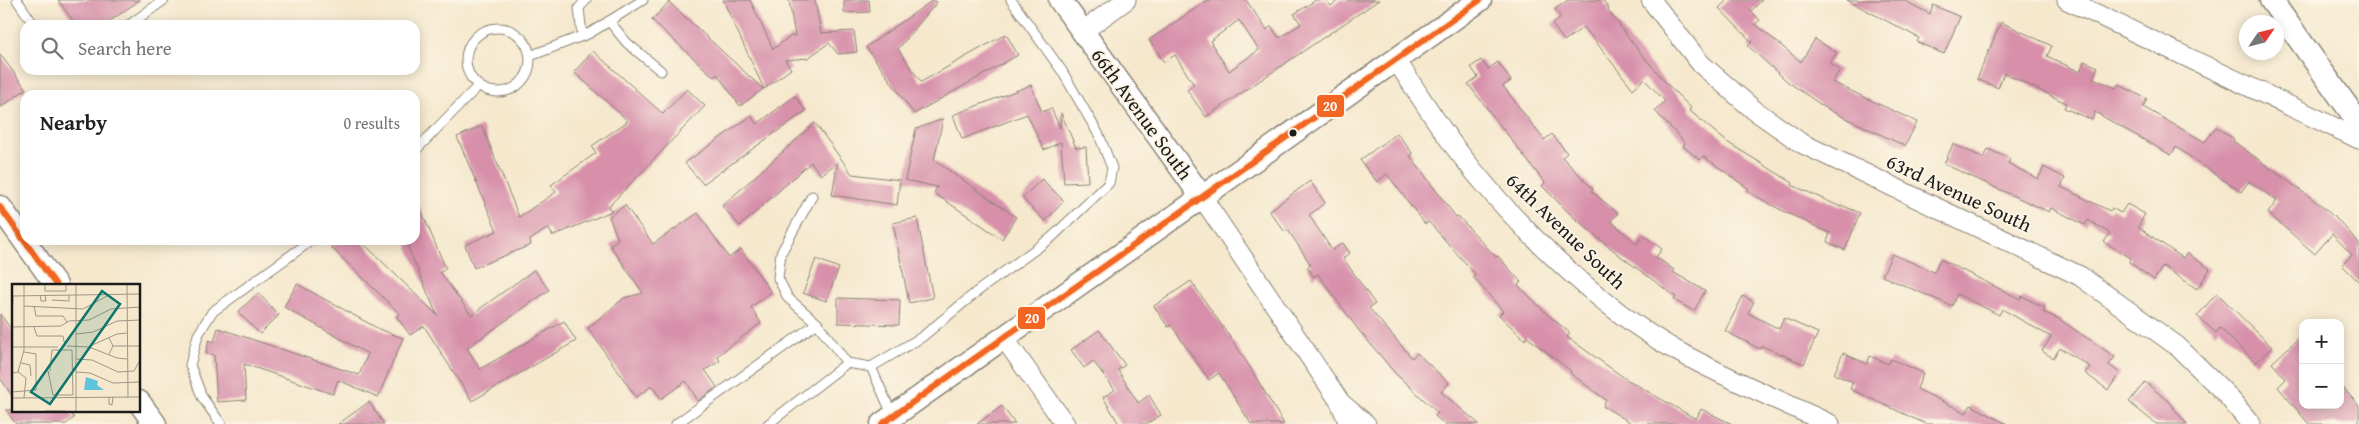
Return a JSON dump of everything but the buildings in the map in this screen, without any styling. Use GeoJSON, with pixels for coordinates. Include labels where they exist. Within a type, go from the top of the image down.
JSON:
{"type":"FeatureCollection","features":[{"type":"Feature","properties":{"kind":"street","name":"66th Avenue South"},"geometry":{"type":"LineString","coordinates":[[1060,0],[1202,197],[1340,402]]}},
{"type":"Feature","properties":{"kind":"street"},"geometry":{"type":"LineString","coordinates":[[1082,31],[1126,0]]}},
{"type":"Feature","properties":{"kind":"street"},"geometry":{"type":"LineString","coordinates":[[888,420],[1480,0]]}},
{"type":"Feature","properties":{"kind":"street","name":"63rd Avenue South"},"geometry":{"type":"LineString","coordinates":[[1651,0],[1701,64],[1754,110],[1793,138],[2080,276],[2122,304],[2177,346],[2226,394],[2251,424]]}},
{"type":"Feature","properties":{"kind":"street"},"geometry":{"type":"LineString","coordinates":[[2067,0],[2359,139]]}},
{"type":"Feature","properties":{"kind":"street"},"geometry":{"type":"LineString","coordinates":[[2271,0],[2359,123]]}},
{"type":"Feature","properties":{"kind":"street","name":"64th Avenue South"},"geometry":{"type":"LineString","coordinates":[[1396,60],[1458,150],[1510,210],[1562,263],[1616,310],[1676,350],[1830,424]]}},
{"type":"Feature","properties":{"kind":"street"},"geometry":{"type":"LineString","coordinates":[[0,207],[20,235]]}},
{"type":"Feature","properties":{"kind":"street"},"geometry":{"type":"LineString","coordinates":[[27,245],[55,284]]}},
{"type":"Feature","properties":{"kind":"street"},"geometry":{"type":"LineString","coordinates":[[1004,338],[1065,424]]}},
{"type":"Feature","properties":{"kind":"street"},"geometry":{"type":"LineString","coordinates":[[1340,402],[1349,424]]}},
{"type":"Feature","properties":{"kind":"street"},"geometry":{"type":"LineString","coordinates":[[1340,402],[1366,424]]}},
{"type":"Feature","properties":{"kind":"street"},"geometry":{"type":"LineString","coordinates":[[140,403],[155,424]]}},
{"type":"Feature","properties":{"kind":"lane"},"geometry":{"type":"LineString","coordinates":[[17,0],[31,20]]}},
{"type":"Feature","properties":{"kind":"lane"},"geometry":{"type":"LineString","coordinates":[[136,20],[164,0]]}},
{"type":"Feature","properties":{"kind":"lane"},"geometry":{"type":"LineString","coordinates":[[582,36],[579,8],[586,0]]}},
{"type":"Feature","properties":{"kind":"lane"},"geometry":{"type":"LineString","coordinates":[[530,56],[582,36],[643,0]]}},
{"type":"Feature","properties":{"kind":"lane"},"geometry":{"type":"LineString","coordinates":[[768,424],[847,363],[871,366],[922,337],[979,290],[1051,238],[1109,183],[1112,168],[1099,135],[1062,72],[1011,0]]}},
{"type":"Feature","properties":{"kind":"lane"},"geometry":{"type":"LineString","coordinates":[[609,21],[627,43],[661,71]]}},
{"type":"Feature","properties":{"kind":"lane"},"geometry":{"type":"LineString","coordinates":[[493,28],[512,32],[526,44],[530,56],[526,75],[514,88],[502,92],[489,92],[478,86],[470,76],[465,64],[466,52],[472,40],[481,32],[493,28]]}},
{"type":"Feature","properties":{"kind":"lane"},"geometry":{"type":"LineString","coordinates":[[420,145],[478,86]]}},
{"type":"Feature","properties":{"kind":"lane"},"geometry":{"type":"LineString","coordinates":[[812,196],[781,253],[778,278],[788,298],[817,324],[847,363]]}},
{"type":"Feature","properties":{"kind":"lane"},"geometry":{"type":"LineString","coordinates":[[221,424],[202,397],[190,364],[198,334],[212,312],[305,245]]}},
{"type":"Feature","properties":{"kind":"lane"},"geometry":{"type":"LineString","coordinates":[[676,424],[817,324]]}},
{"type":"Feature","properties":{"kind":"lane"},"geometry":{"type":"LineString","coordinates":[[871,366],[888,420]]}},
{"type":"Feature","properties":{"kind":"transit line","name":"20"},"geometry":{"type":"LineString","coordinates":[[882,424],[1480,0]]}},
{"type":"Feature","properties":{"kind":"transit line","name":"20"},"geometry":{"type":"LineString","coordinates":[[0,207],[20,235]]}},
{"type":"Feature","properties":{"kind":"transit line","name":"20"},"geometry":{"type":"LineString","coordinates":[[27,245],[55,284]]}}]}
